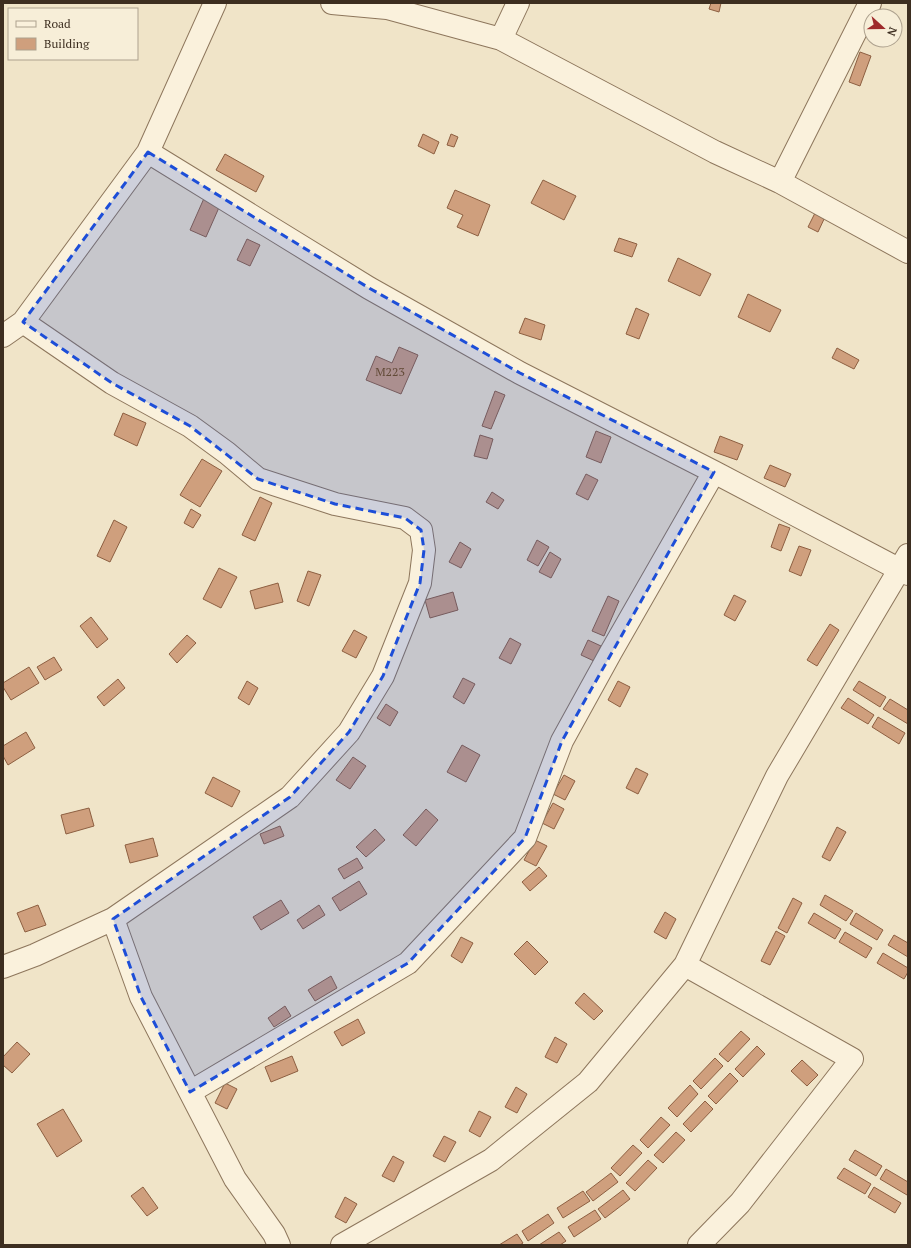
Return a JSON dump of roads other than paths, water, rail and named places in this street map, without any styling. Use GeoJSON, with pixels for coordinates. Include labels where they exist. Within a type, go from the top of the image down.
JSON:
{"type":"FeatureCollection","features":[{"type":"Feature","properties":{"kind":"street"},"geometry":{"type":"LineString","coordinates":[[3,336],[23,322],[148,152],[215,3]]}},
{"type":"Feature","properties":{"kind":"street"},"geometry":{"type":"LineString","coordinates":[[332,3],[388,5],[501,39],[715,152],[780,182],[908,252]]}},
{"type":"Feature","properties":{"kind":"street"},"geometry":{"type":"LineString","coordinates":[[501,39],[518,3]]}},
{"type":"Feature","properties":{"kind":"street"},"geometry":{"type":"LineString","coordinates":[[780,182],[870,3]]}},
{"type":"Feature","properties":{"kind":"street"},"geometry":{"type":"LineString","coordinates":[[148,152],[382,295],[520,373],[714,472],[905,566],[777,776],[685,965],[588,1082],[491,1160],[342,1245]]}},
{"type":"Feature","properties":{"kind":"street"},"geometry":{"type":"LineString","coordinates":[[3,967],[35,955],[113,919],[290,796],[349,732],[383,676],[420,583],[424,550],[421,530],[405,518],[335,504],[258,478],[190,426],[112,382],[23,322]]}},
{"type":"Feature","properties":{"kind":"street"},"geometry":{"type":"LineString","coordinates":[[190,1092],[408,963],[525,838],[562,741],[714,472]]}},
{"type":"Feature","properties":{"kind":"street"},"geometry":{"type":"LineString","coordinates":[[113,919],[141,997],[235,1180],[274,1234],[279,1245]]}},
{"type":"Feature","properties":{"kind":"street"},"geometry":{"type":"LineString","coordinates":[[685,965],[852,1059],[740,1203],[700,1245]]}}]}
